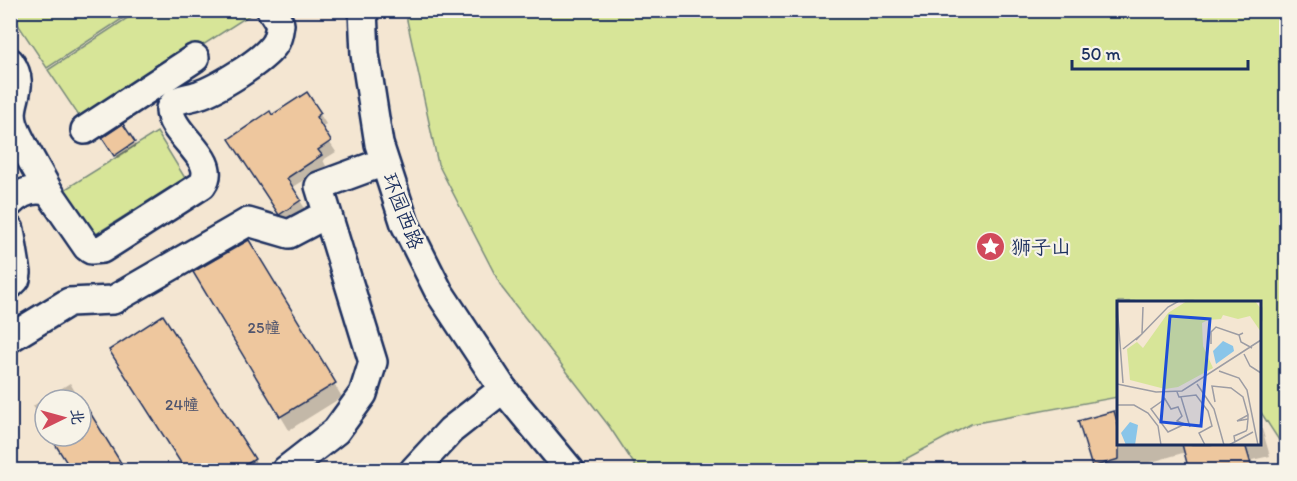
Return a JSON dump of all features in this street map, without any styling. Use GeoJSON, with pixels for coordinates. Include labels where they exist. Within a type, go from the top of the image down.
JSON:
{"type":"FeatureCollection","features":[{"type":"Feature","properties":{"kind":"street","name":"环园西路"},"geometry":{"type":"LineString","coordinates":[[363,10],[365,54],[379,144],[405,224],[439,292],[503,389],[570,471]]}},
{"type":"Feature","properties":{"kind":"street"},"geometry":{"type":"LineString","coordinates":[[10,62],[19,78],[13,108],[14,127],[49,192],[87,247],[97,250],[202,185],[207,176],[205,165],[171,120],[170,109],[175,102],[199,95],[223,83],[262,56],[277,39],[283,15]]}},
{"type":"Feature","properties":{"kind":"street"},"geometry":{"type":"LineString","coordinates":[[85,130],[195,58]]}},
{"type":"Feature","properties":{"kind":"street"},"geometry":{"type":"LineString","coordinates":[[169,75],[184,98]]}},
{"type":"Feature","properties":{"kind":"street"},"geometry":{"type":"LineString","coordinates":[[286,471],[336,430],[363,394],[373,362],[319,186],[384,162]]}},
{"type":"Feature","properties":{"kind":"street"},"geometry":{"type":"LineString","coordinates":[[10,203],[27,191],[49,192]]}},
{"type":"Feature","properties":{"kind":"street"},"geometry":{"type":"LineString","coordinates":[[10,338],[69,302],[113,300],[248,222],[289,234],[327,214]]}},
{"type":"Feature","properties":{"kind":"street"},"geometry":{"type":"LineString","coordinates":[[10,230],[17,273],[16,279],[10,285]]}},
{"type":"Feature","properties":{"kind":"street"},"geometry":{"type":"LineString","coordinates":[[414,471],[451,430],[503,389]]}},
{"type":"Feature","properties":{"kind":"green space"},"geometry":{"type":"Polygon","coordinates":[[[23,10],[134,11],[47,68],[13,17],[23,10]]]}},
{"type":"Feature","properties":{"kind":"green space"},"geometry":{"type":"Polygon","coordinates":[[[138,11],[256,11],[83,122],[48,70],[138,11]]]}},
{"type":"Feature","properties":{"kind":"green space"},"geometry":{"type":"Polygon","coordinates":[[[405,11],[1286,11],[1286,451],[1261,413],[1261,301],[1117,301],[1117,397],[971,424],[885,470],[638,470],[609,426],[502,288],[438,164],[405,11]]]}},
{"type":"Feature","properties":{"kind":"green space"},"geometry":{"type":"Polygon","coordinates":[[[157,132],[185,178],[93,236],[64,190],[157,132]]]}},
{"type":"Feature","properties":{"kind":"building"},"geometry":{"type":"Polygon","coordinates":[[[307,92],[321,113],[316,117],[331,141],[318,150],[322,155],[287,178],[301,200],[279,215],[229,139],[270,111],[272,115],[307,92]]]}},
{"type":"Feature","properties":{"kind":"building"},"geometry":{"type":"Polygon","coordinates":[[[123,124],[135,142],[114,156],[102,138],[123,124]]]}},
{"type":"Feature","properties":{"kind":"building"},"geometry":{"type":"Polygon","coordinates":[[[249,240],[336,383],[280,417],[193,272],[249,240]]]}},
{"type":"Feature","properties":{"kind":"building"},"geometry":{"type":"Polygon","coordinates":[[[163,315],[255,459],[236,471],[186,471],[109,350],[163,315]]]}},
{"type":"Feature","properties":{"kind":"building"},"geometry":{"type":"Polygon","coordinates":[[[1114,411],[1117,421],[1119,459],[1092,467],[1078,421],[1114,411]]]}},
{"type":"Feature","properties":{"kind":"building"},"geometry":{"type":"Polygon","coordinates":[[[93,417],[126,471],[72,471],[58,448],[93,448],[93,417]]]}},
{"type":"Feature","properties":{"kind":"building"},"geometry":{"type":"Polygon","coordinates":[[[1182,445],[1245,445],[1253,471],[1189,471],[1182,445]]]}},
{"type":"Feature","properties":{"kind":"place","name":"狮子山"},"geometry":{"type":"Point","coordinates":[990,247]}}]}
